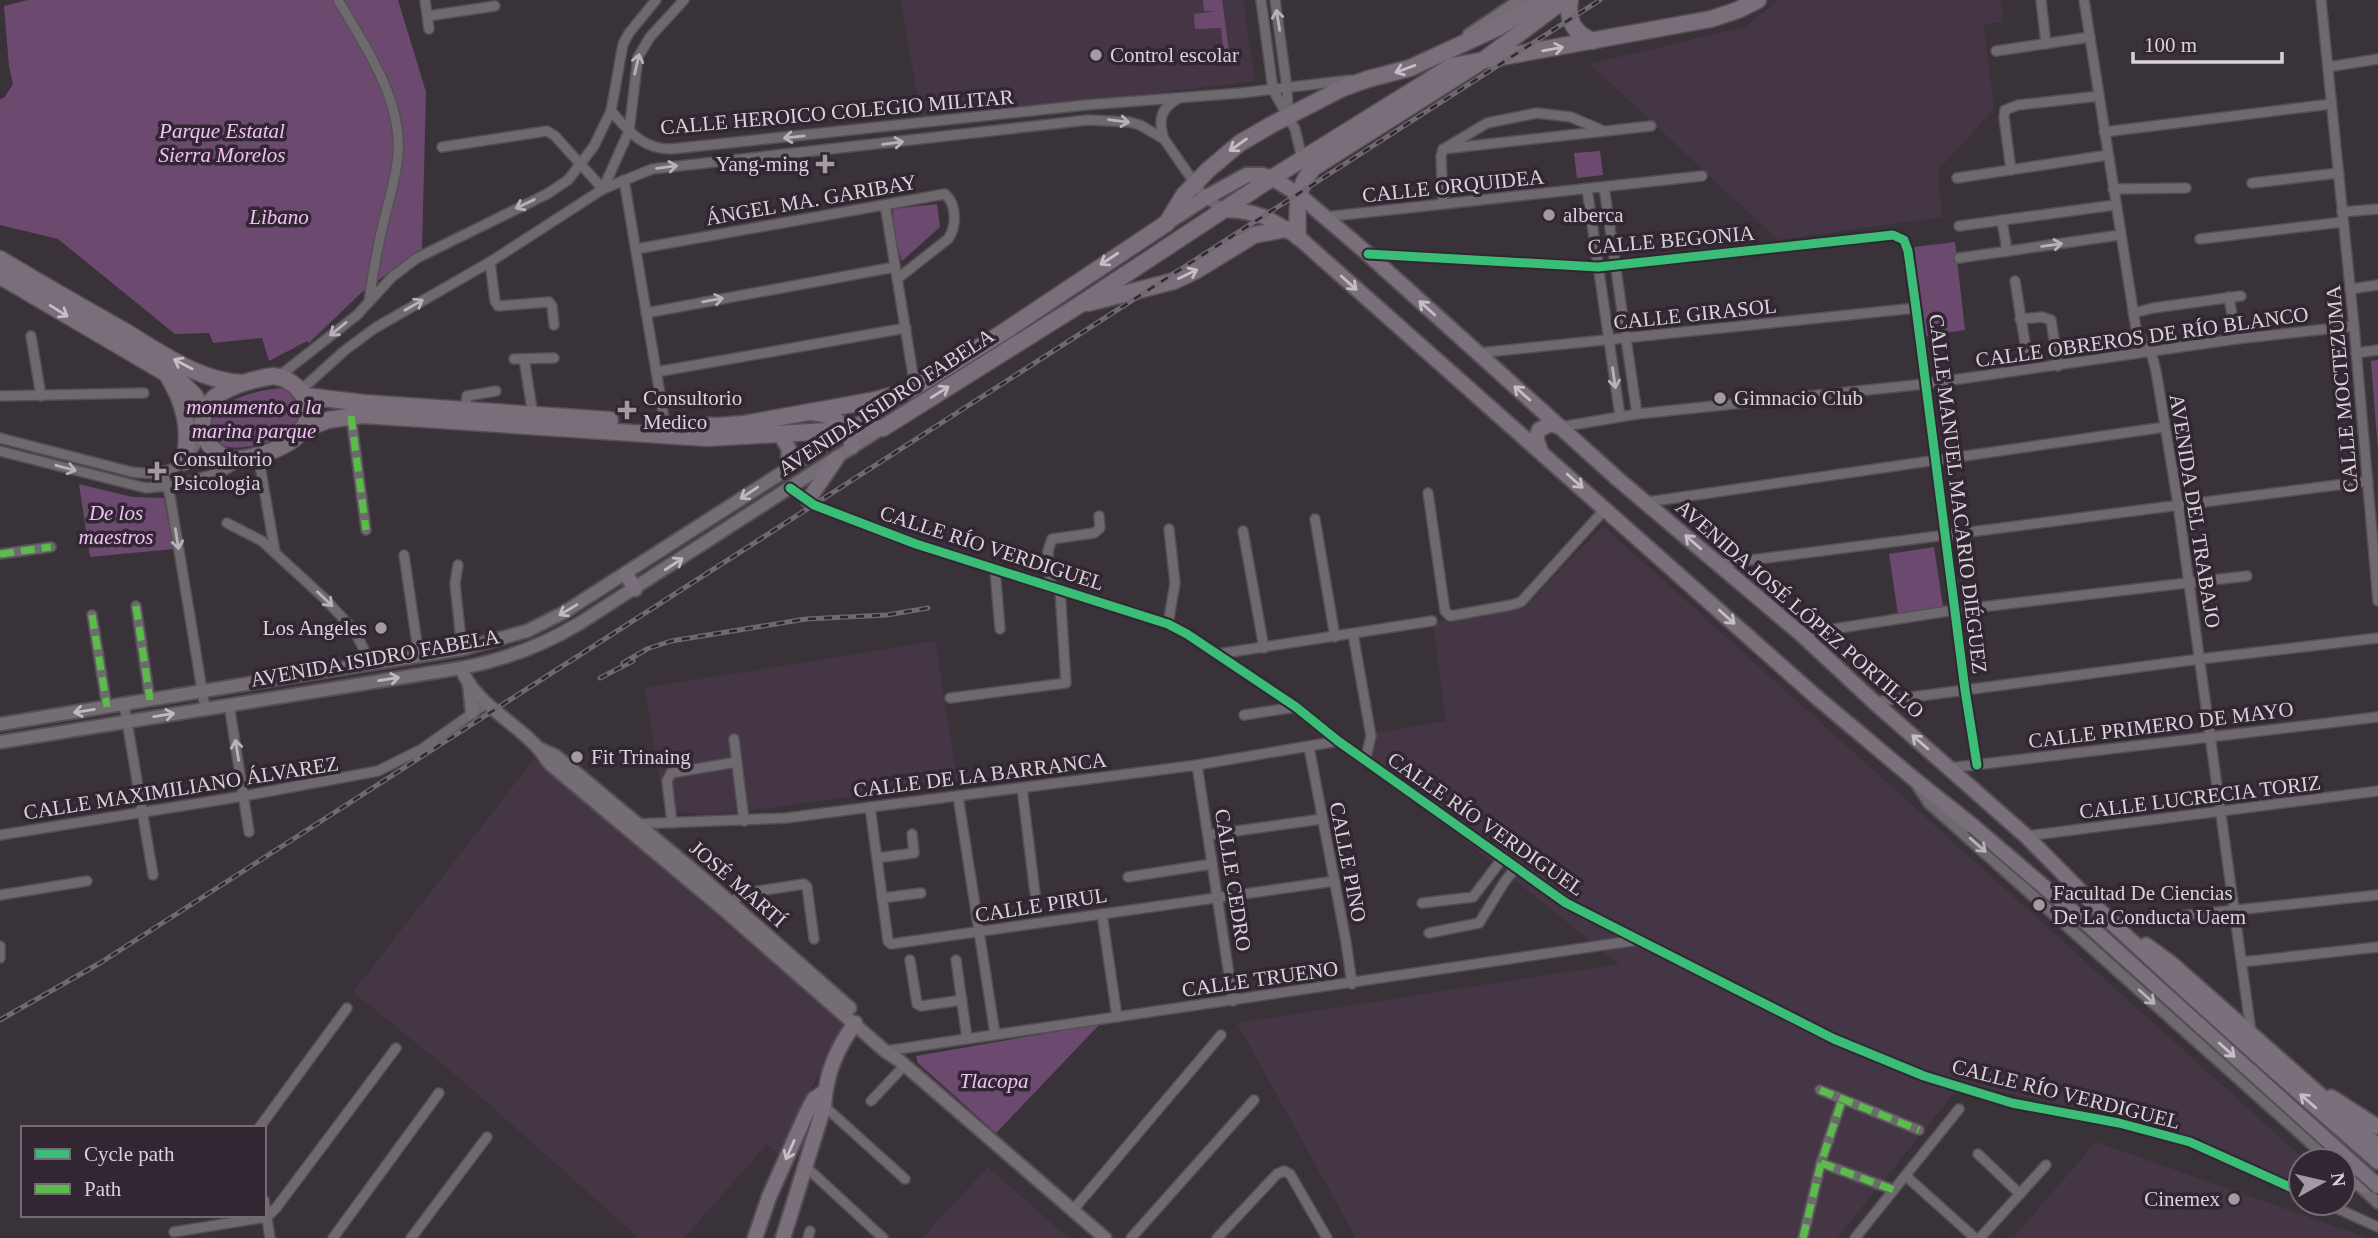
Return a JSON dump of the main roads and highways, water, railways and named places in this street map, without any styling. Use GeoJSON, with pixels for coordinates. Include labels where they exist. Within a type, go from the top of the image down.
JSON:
{"type":"FeatureCollection","features":[{"type":"Feature","properties":{"kind":"highway","name":"AVENIDA ISIDRO FABELA"},"geometry":{"type":"LineString","coordinates":[[912,389],[1167,223],[1177,203],[1194,183],[1240,143],[1325,96],[1368,79],[1410,68],[1492,30],[1542,0]]}},
{"type":"Feature","properties":{"kind":"highway"},"geometry":{"type":"LineString","coordinates":[[1076,307],[1174,281],[1254,235],[1292,233],[1297,194],[1313,168],[1485,58],[1564,0]]}},
{"type":"Feature","properties":{"kind":"highway"},"geometry":{"type":"LineString","coordinates":[[1570,0],[1572,24],[1580,34],[1593,41]]}},
{"type":"Feature","properties":{"kind":"highway","name":"AVENIDA ISIDRO FABELA"},"geometry":{"type":"LineString","coordinates":[[883,428],[1076,307],[1272,178],[1452,66],[1712,19],[1758,0]]}},
{"type":"Feature","properties":{"kind":"highway"},"geometry":{"type":"LineString","coordinates":[[0,259],[154,349],[204,375],[248,383]]}},
{"type":"Feature","properties":{"kind":"highway"},"geometry":{"type":"LineString","coordinates":[[0,276],[165,371],[189,390],[200,405],[206,441],[215,451],[229,458],[250,456],[292,441],[302,430],[307,417],[303,393],[296,384],[278,377],[263,377],[217,395],[211,401],[203,421]]}},
{"type":"Feature","properties":{"kind":"highway"},"geometry":{"type":"LineString","coordinates":[[165,371],[185,412],[188,440],[184,462]]}},
{"type":"Feature","properties":{"kind":"highway"},"geometry":{"type":"LineString","coordinates":[[303,393],[364,403],[665,424],[730,425],[809,412],[912,389]]}},
{"type":"Feature","properties":{"kind":"highway"},"geometry":{"type":"LineString","coordinates":[[302,430],[328,420],[351,416],[707,438],[883,428]]}},
{"type":"Feature","properties":{"kind":"main road"},"geometry":{"type":"LineString","coordinates":[[1440,53],[1521,0]]}},
{"type":"Feature","properties":{"kind":"main road"},"geometry":{"type":"LineString","coordinates":[[1167,223],[1241,177],[1254,174],[1272,178]]}},
{"type":"Feature","properties":{"kind":"main road","name":"AVENIDA JOSÉ LÓPEZ PORTILLO"},"geometry":{"type":"LineString","coordinates":[[1272,178],[1297,194],[1368,254],[1560,427],[1801,634],[2026,836],[2112,923],[2230,1032],[2378,1162]]}},
{"type":"Feature","properties":{"kind":"main road"},"geometry":{"type":"LineString","coordinates":[[1226,209],[1246,210],[1265,216],[1292,233],[1606,508],[1814,695],[2075,913],[2378,1184]]}},
{"type":"Feature","properties":{"kind":"main road","name":"AVENIDA ISIDRO FABELA"},"geometry":{"type":"LineString","coordinates":[[0,724],[372,665],[504,639],[546,622],[626,574],[789,466],[912,389]]}},
{"type":"Feature","properties":{"kind":"main road"},"geometry":{"type":"LineString","coordinates":[[809,412],[841,422],[848,429],[852,447]]}},
{"type":"Feature","properties":{"kind":"main road"},"geometry":{"type":"LineString","coordinates":[[1540,450],[1536,438],[1539,430],[1550,424],[1560,427]]}},
{"type":"Feature","properties":{"kind":"main road","name":"AVENIDA ISIDRO FABELA"},"geometry":{"type":"LineString","coordinates":[[0,742],[501,660],[538,646],[580,623],[883,428]]}},
{"type":"Feature","properties":{"kind":"main road"},"geometry":{"type":"LineString","coordinates":[[779,434],[789,449],[789,466]]}},
{"type":"Feature","properties":{"kind":"main road"},"geometry":{"type":"LineString","coordinates":[[808,500],[837,458]]}},
{"type":"Feature","properties":{"kind":"main road"},"geometry":{"type":"LineString","coordinates":[[626,574],[635,589]]}},
{"type":"Feature","properties":{"kind":"main road","name":"JOSÉ MARTÍ"},"geometry":{"type":"LineString","coordinates":[[460,668],[487,703],[538,748],[551,765],[631,826],[728,907],[1105,1238]]}},
{"type":"Feature","properties":{"kind":"main road"},"geometry":{"type":"LineString","coordinates":[[469,683],[472,713]]}},
{"type":"Feature","properties":{"kind":"main road","name":"JOSÉ MARTÍ"},"geometry":{"type":"LineString","coordinates":[[728,907],[855,1023],[897,1056]]}},
{"type":"Feature","properties":{"kind":"main road"},"geometry":{"type":"LineString","coordinates":[[2128,937],[2159,953],[2378,1146]]}},
{"type":"Feature","properties":{"kind":"main road"},"geometry":{"type":"LineString","coordinates":[[783,1238],[837,1050],[855,1023]]}},
{"type":"Feature","properties":{"kind":"main road"},"geometry":{"type":"LineString","coordinates":[[2314,1088],[2378,1127]]}},
{"type":"Feature","properties":{"kind":"main road"},"geometry":{"type":"LineString","coordinates":[[755,1238],[769,1197],[821,1099]]}},
{"type":"Feature","properties":{"kind":"main road"},"geometry":{"type":"LineString","coordinates":[[2357,1183],[2367,1186],[2378,1184]]}},
{"type":"Feature","properties":{"kind":"railway"},"geometry":{"type":"LineString","coordinates":[[0,1020],[100,963],[1600,0]]}},
{"type":"Feature","properties":{"kind":"railway"},"geometry":{"type":"LineString","coordinates":[[623,663],[647,649],[671,641],[806,619],[887,615],[928,608]]}},
{"type":"Feature","properties":{"kind":"railway"},"geometry":{"type":"LineString","coordinates":[[600,678],[633,661]]}},
{"type":"Feature","properties":{"kind":"place","name":"Control escolar"},"geometry":{"type":"Point","coordinates":[1096,55]}},
{"type":"Feature","properties":{"kind":"place","name":"Yang-ming"},"geometry":{"type":"Point","coordinates":[825,164]}},
{"type":"Feature","properties":{"kind":"place","name":"alberca"},"geometry":{"type":"Point","coordinates":[1549,215]}},
{"type":"Feature","properties":{"kind":"place","name":"Gimnacio Club"},"geometry":{"type":"Point","coordinates":[1720,398]}},
{"type":"Feature","properties":{"kind":"place","name":"Consultorio Medico"},"geometry":{"type":"Point","coordinates":[627,410]}},
{"type":"Feature","properties":{"kind":"place","name":"Consultorio Psicologia"},"geometry":{"type":"Point","coordinates":[157,471]}},
{"type":"Feature","properties":{"kind":"place","name":"Los Angeles"},"geometry":{"type":"Point","coordinates":[381,628]}},
{"type":"Feature","properties":{"kind":"place","name":"Fit Trinaing"},"geometry":{"type":"Point","coordinates":[577,757]}},
{"type":"Feature","properties":{"kind":"place","name":"Facultad De Ciencias De La Conducta Uaem"},"geometry":{"type":"Point","coordinates":[2039,905]}},
{"type":"Feature","properties":{"kind":"place","name":"Cinemex"},"geometry":{"type":"Point","coordinates":[2234,1199]}},
{"type":"Feature","properties":{"kind":"park label","name":"Parque Estatal Sierra Morelos"},"geometry":{"type":"Point","coordinates":[222,143]}},
{"type":"Feature","properties":{"kind":"park label","name":"Libano"},"geometry":{"type":"Point","coordinates":[279,217]}},
{"type":"Feature","properties":{"kind":"park label","name":"monumento a la marina parque"},"geometry":{"type":"Point","coordinates":[254,419]}},
{"type":"Feature","properties":{"kind":"park label","name":"De los maestros"},"geometry":{"type":"Point","coordinates":[116,525]}},
{"type":"Feature","properties":{"kind":"park label","name":"Tlacopa"},"geometry":{"type":"Point","coordinates":[994,1081]}}]}
